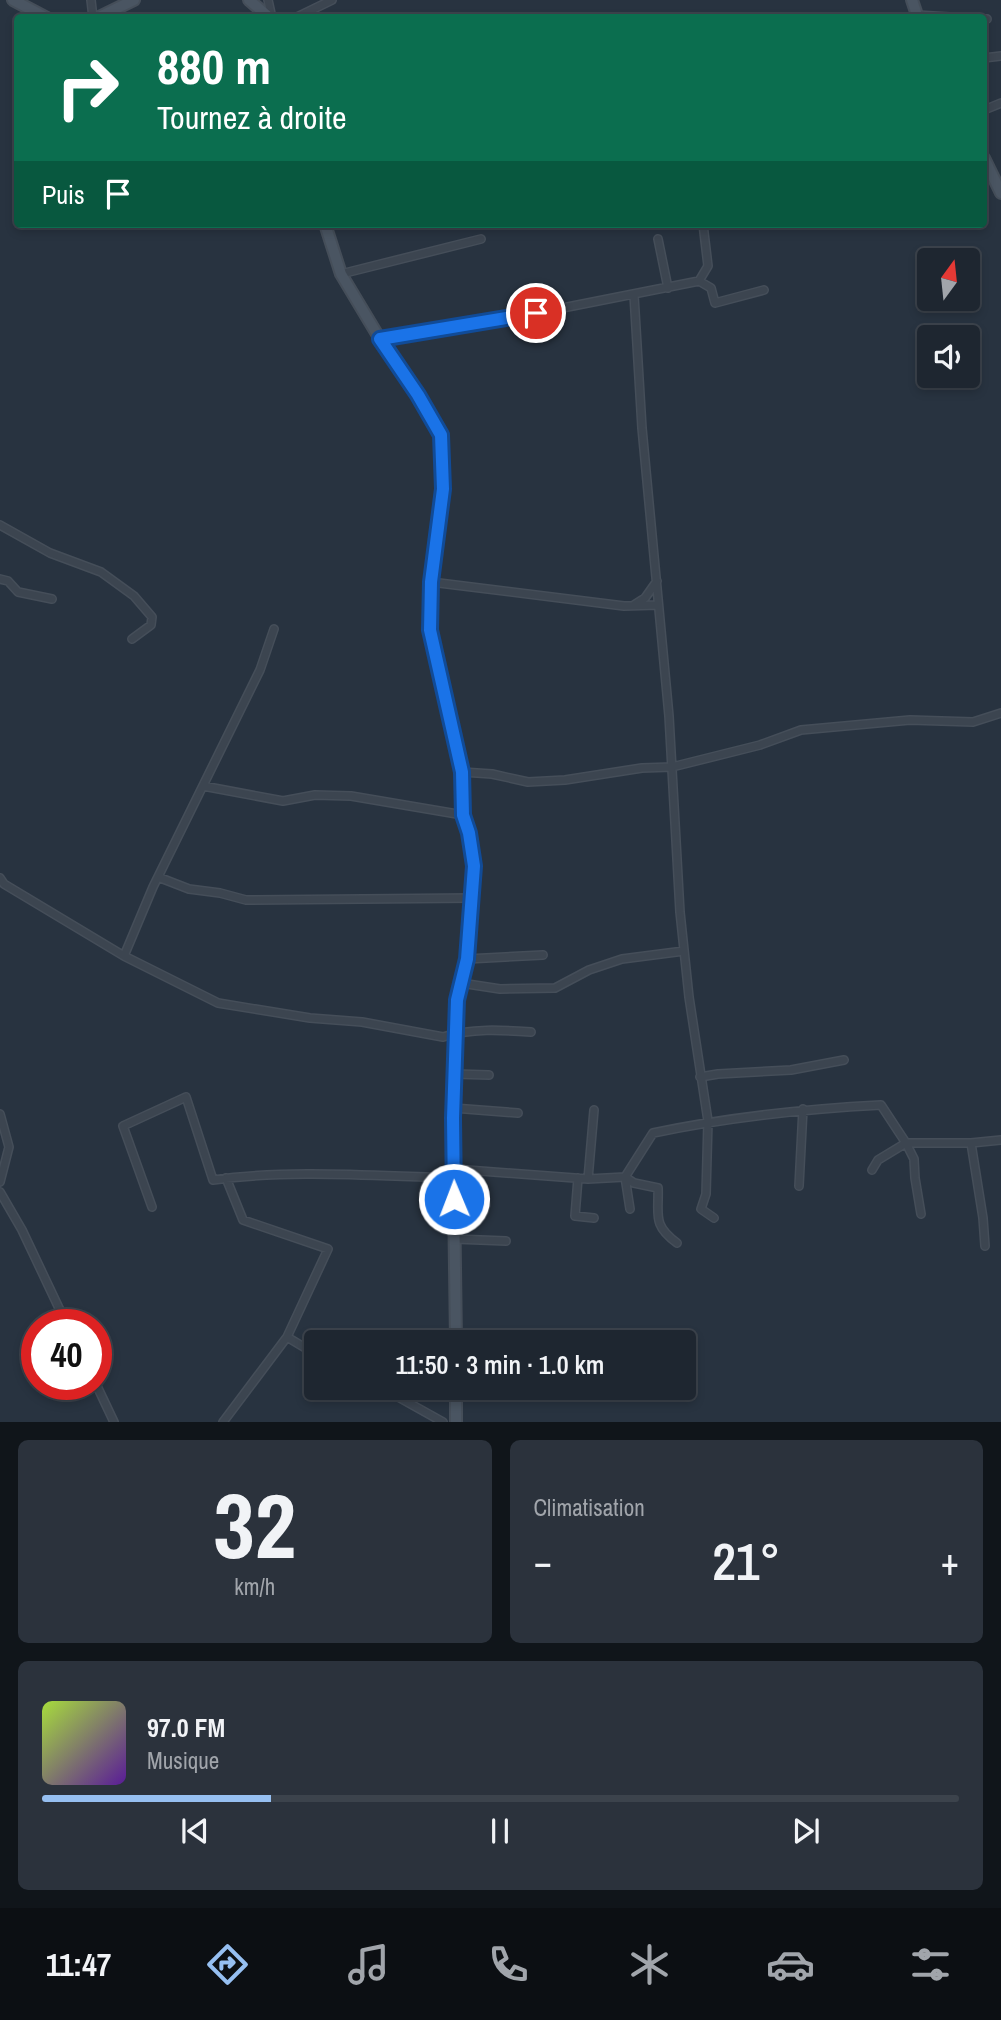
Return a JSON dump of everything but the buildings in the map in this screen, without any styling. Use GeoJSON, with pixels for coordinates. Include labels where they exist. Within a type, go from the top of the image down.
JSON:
{"type":"FeatureCollection","features":[{"type":"Feature","properties":{"kind":"street"},"geometry":{"type":"LineString","coordinates":[[13,0],[38,14]]}},
{"type":"Feature","properties":{"kind":"street"},"geometry":{"type":"LineString","coordinates":[[104,14],[134,0]]}},
{"type":"Feature","properties":{"kind":"street"},"geometry":{"type":"LineString","coordinates":[[249,0],[266,14]]}},
{"type":"Feature","properties":{"kind":"street"},"geometry":{"type":"LineString","coordinates":[[303,14],[332,0]]}},
{"type":"Feature","properties":{"kind":"street"},"geometry":{"type":"LineString","coordinates":[[987,175],[1001,193]]}},
{"type":"Feature","properties":{"kind":"street"},"geometry":{"type":"LineString","coordinates":[[326,228],[341,274],[441,435],[443,489],[431,582],[430,630],[462,772],[463,815],[474,866],[467,959],[457,1000],[454,1074],[456,1330]]}},
{"type":"Feature","properties":{"kind":"street"},"geometry":{"type":"LineString","coordinates":[[699,281],[708,266],[703,228]]}},
{"type":"Feature","properties":{"kind":"street"},"geometry":{"type":"LineString","coordinates":[[341,274],[481,239]]}},
{"type":"Feature","properties":{"kind":"street"},"geometry":{"type":"LineString","coordinates":[[658,239],[667,288]]}},
{"type":"Feature","properties":{"kind":"street"},"geometry":{"type":"LineString","coordinates":[[380,339],[634,295],[699,281],[711,288],[715,303],[764,290]]}},
{"type":"Feature","properties":{"kind":"street"},"geometry":{"type":"LineString","coordinates":[[634,295],[642,428],[658,581],[684,951],[708,1121],[706,1194],[701,1209],[714,1218]]}},
{"type":"Feature","properties":{"kind":"street"},"geometry":{"type":"LineString","coordinates":[[0,525],[50,552],[101,572],[134,596],[152,618],[151,625],[132,639]]}},
{"type":"Feature","properties":{"kind":"street"},"geometry":{"type":"LineString","coordinates":[[0,579],[8,581],[18,592],[52,599]]}},
{"type":"Feature","properties":{"kind":"street"},"geometry":{"type":"LineString","coordinates":[[634,606],[645,598],[658,581]]}},
{"type":"Feature","properties":{"kind":"street"},"geometry":{"type":"LineString","coordinates":[[431,582],[464,584],[573,600],[634,606],[658,605]]}},
{"type":"Feature","properties":{"kind":"street"},"geometry":{"type":"LineString","coordinates":[[124,956],[158,877],[260,670],[274,629]]}},
{"type":"Feature","properties":{"kind":"street"},"geometry":{"type":"LineString","coordinates":[[462,772],[492,774],[528,782],[565,780],[642,768],[672,767],[760,745],[801,730],[899,721],[973,722],[1001,713]]}},
{"type":"Feature","properties":{"kind":"street"},"geometry":{"type":"LineString","coordinates":[[203,786],[283,801],[315,795],[351,796],[463,815]]}},
{"type":"Feature","properties":{"kind":"street"},"geometry":{"type":"LineString","coordinates":[[158,877],[189,889],[246,900],[472,898]]}},
{"type":"Feature","properties":{"kind":"street"},"geometry":{"type":"LineString","coordinates":[[0,878],[4,884],[124,956],[218,1003],[310,1018],[362,1022],[443,1037],[456,1033],[503,1030],[531,1032]]}},
{"type":"Feature","properties":{"kind":"street"},"geometry":{"type":"LineString","coordinates":[[461,983],[500,989],[555,988],[589,970],[622,959],[684,951]]}},
{"type":"Feature","properties":{"kind":"street"},"geometry":{"type":"LineString","coordinates":[[467,959],[543,956]]}},
{"type":"Feature","properties":{"kind":"street"},"geometry":{"type":"LineString","coordinates":[[700,1077],[718,1073],[791,1070],[844,1060]]}},
{"type":"Feature","properties":{"kind":"street"},"geometry":{"type":"LineString","coordinates":[[454,1074],[489,1075]]}},
{"type":"Feature","properties":{"kind":"street"},"geometry":{"type":"LineString","coordinates":[[152,1207],[123,1126],[186,1097],[213,1180],[294,1174],[454,1173],[588,1179],[625,1177],[634,1183],[658,1188],[657,1214],[663,1233],[677,1243]]}},
{"type":"Feature","properties":{"kind":"street"},"geometry":{"type":"LineString","coordinates":[[631,1209],[625,1177],[653,1133],[708,1121],[803,1109],[881,1105],[914,1159],[921,1214]]}},
{"type":"Feature","properties":{"kind":"street"},"geometry":{"type":"LineString","coordinates":[[453,1108],[518,1113]]}},
{"type":"Feature","properties":{"kind":"street"},"geometry":{"type":"LineString","coordinates":[[799,1186],[803,1109]]}},
{"type":"Feature","properties":{"kind":"street"},"geometry":{"type":"LineString","coordinates":[[588,1179],[594,1110]]}},
{"type":"Feature","properties":{"kind":"street"},"geometry":{"type":"LineString","coordinates":[[0,1114],[9,1147],[0,1182]]}},
{"type":"Feature","properties":{"kind":"street"},"geometry":{"type":"LineString","coordinates":[[873,1170],[878,1160],[906,1143],[1001,1140]]}},
{"type":"Feature","properties":{"kind":"street"},"geometry":{"type":"LineString","coordinates":[[971,1143],[985,1246]]}},
{"type":"Feature","properties":{"kind":"street"},"geometry":{"type":"LineString","coordinates":[[223,1422],[287,1337],[327,1250],[243,1220],[226,1178]]}},
{"type":"Feature","properties":{"kind":"street"},"geometry":{"type":"LineString","coordinates":[[578,1178],[575,1216],[594,1218]]}},
{"type":"Feature","properties":{"kind":"street"},"geometry":{"type":"LineString","coordinates":[[0,1192],[22,1230],[59,1309]]}},
{"type":"Feature","properties":{"kind":"street"},"geometry":{"type":"LineString","coordinates":[[455,1239],[506,1241]]}},
{"type":"Feature","properties":{"kind":"street"},"geometry":{"type":"LineString","coordinates":[[287,1337],[304,1347]]}},
{"type":"Feature","properties":{"kind":"street"},"geometry":{"type":"LineString","coordinates":[[104,1400],[114,1422]]}},
{"type":"Feature","properties":{"kind":"street"},"geometry":{"type":"LineString","coordinates":[[404,1400],[443,1422]]}},
{"type":"Feature","properties":{"kind":"street"},"geometry":{"type":"LineString","coordinates":[[456,1400],[456,1422]]}},
{"type":"Feature","properties":{"kind":"route"},"geometry":{"type":"LineString","coordinates":[[454,1199],[453,1118],[457,1000],[467,959],[474,866],[463,815],[462,772],[430,630],[431,582],[443,489],[441,435],[380,339],[536,313]]}}]}
